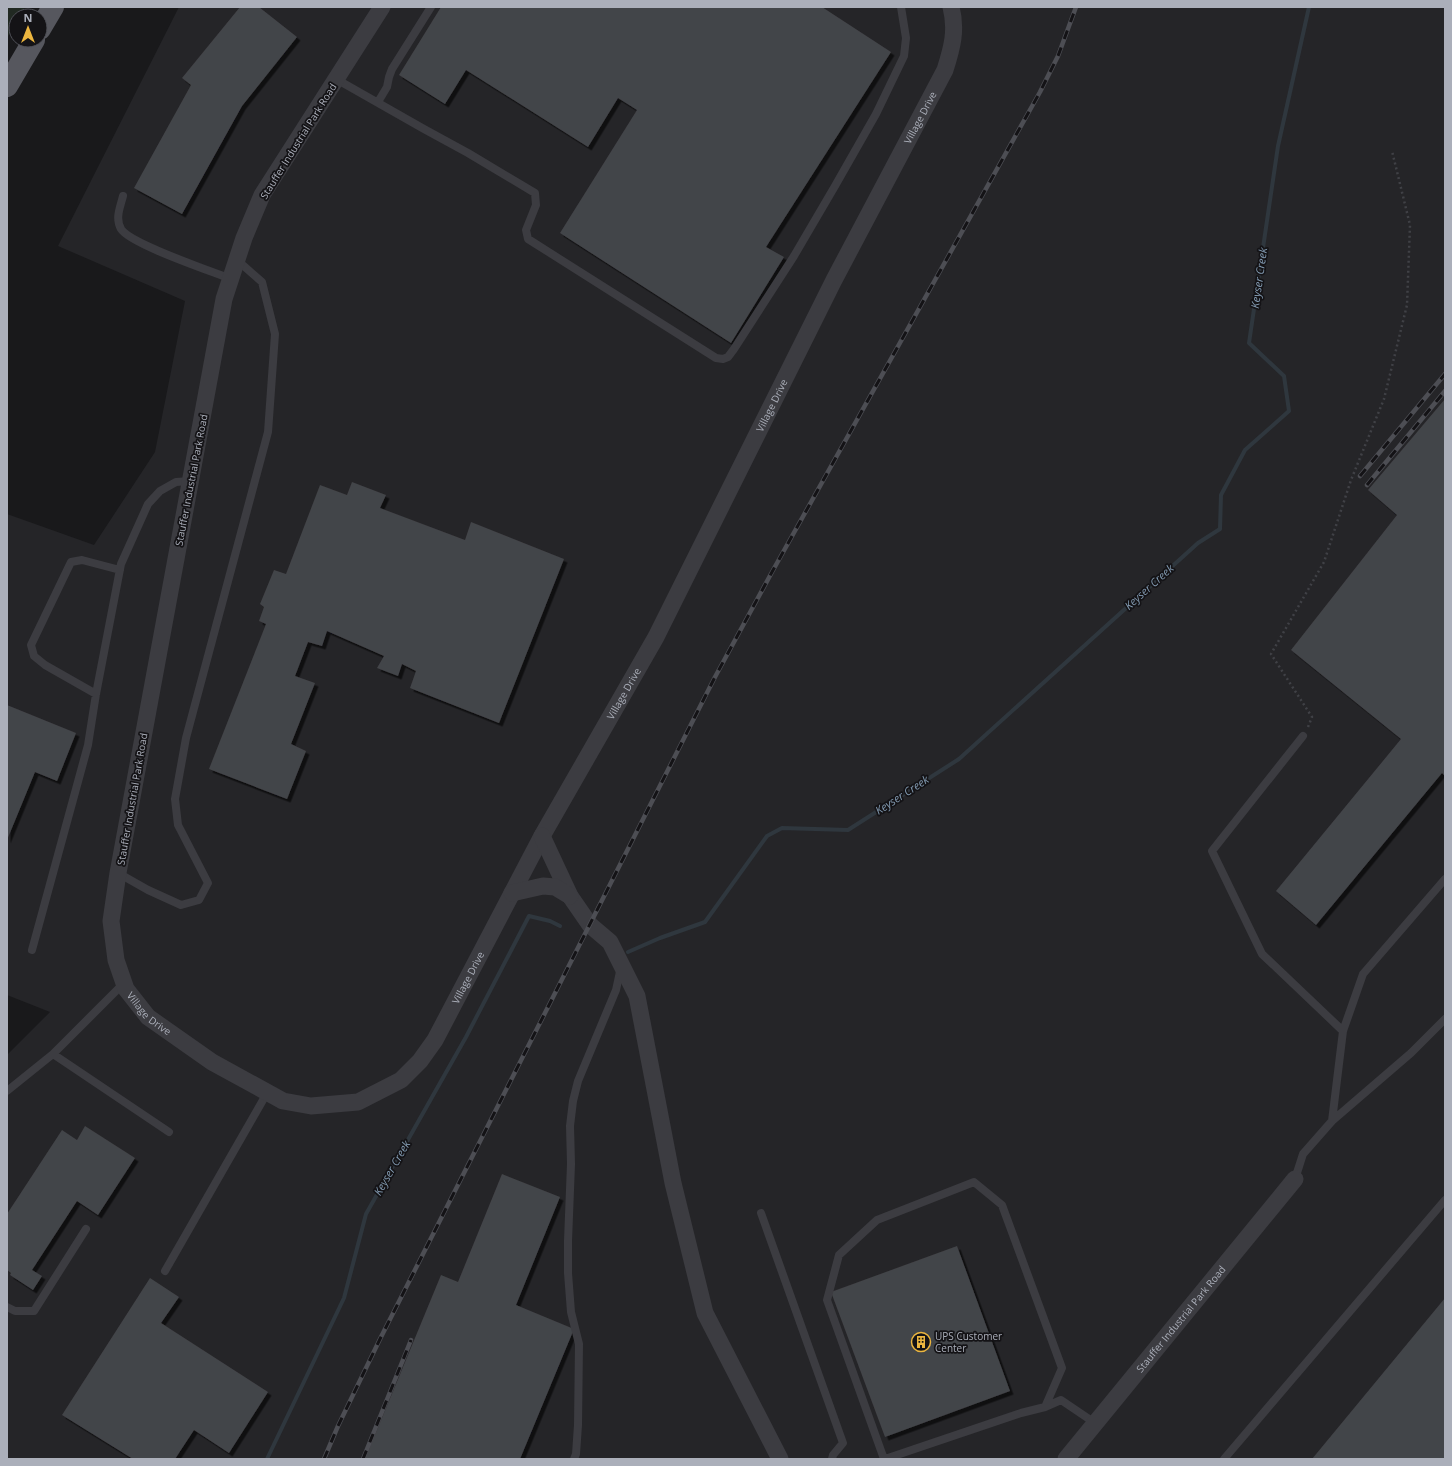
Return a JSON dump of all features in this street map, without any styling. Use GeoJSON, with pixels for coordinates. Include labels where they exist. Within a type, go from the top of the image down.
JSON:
{"type":"FeatureCollection","features":[{"type":"Feature","properties":{"kind":"main road"},"geometry":{"type":"LineString","coordinates":[[7,86],[29,48]]}},
{"type":"Feature","properties":{"kind":"street","name":"Stauffer Industrial Park Road"},"geometry":{"type":"LineString","coordinates":[[125,986],[116,960],[111,921],[118,872],[224,299],[230,279],[262,195],[382,7]]}},
{"type":"Feature","properties":{"kind":"street","name":"Village Drive"},"geometry":{"type":"LineString","coordinates":[[125,986],[148,1017],[212,1062],[282,1101],[311,1106],[358,1102],[400,1080],[420,1061],[435,1040],[542,836],[656,637],[834,280],[945,70],[951,51],[955,23],[950,7]]}},
{"type":"Feature","properties":{"kind":"street"},"geometry":{"type":"LineString","coordinates":[[542,836],[570,896],[590,925],[610,942],[637,996],[673,1183],[705,1313],[780,1459]]}},
{"type":"Feature","properties":{"kind":"street"},"geometry":{"type":"LineString","coordinates":[[512,893],[543,886],[555,887],[570,896]]}},
{"type":"Feature","properties":{"kind":"street","name":"Stauffer Industrial Park Road"},"geometry":{"type":"LineString","coordinates":[[1066,1459],[1295,1179]]}},
{"type":"Feature","properties":{"kind":"lane"},"geometry":{"type":"LineString","coordinates":[[378,102],[387,88],[392,69],[431,7]]}},
{"type":"Feature","properties":{"kind":"lane"},"geometry":{"type":"LineString","coordinates":[[336,78],[535,193],[536,205],[526,230],[528,239],[716,358],[723,359],[728,356],[734,348],[794,256],[876,114],[904,56],[906,38],[901,7]]}},
{"type":"Feature","properties":{"kind":"lane"},"geometry":{"type":"LineString","coordinates":[[123,196],[117,219],[122,231],[146,246],[230,279]]}},
{"type":"Feature","properties":{"kind":"lane"},"geometry":{"type":"LineString","coordinates":[[118,872],[148,890],[181,905],[199,900],[208,883],[178,825],[175,799],[186,738],[268,432],[275,334],[262,282],[237,260]]}},
{"type":"Feature","properties":{"kind":"lane"},"geometry":{"type":"LineString","coordinates":[[32,950],[88,745],[96,694],[121,564],[148,504],[160,491],[176,482],[190,481]]}},
{"type":"Feature","properties":{"kind":"lane"},"geometry":{"type":"LineString","coordinates":[[96,694],[45,665],[34,656],[32,645],[71,562],[82,560],[120,570]]}},
{"type":"Feature","properties":{"kind":"lane"},"geometry":{"type":"LineString","coordinates":[[1303,736],[1212,851],[1262,954],[1343,1031]]}},
{"type":"Feature","properties":{"kind":"lane"},"geometry":{"type":"LineString","coordinates":[[1332,1121],[1343,1031],[1363,974],[1445,879]]}},
{"type":"Feature","properties":{"kind":"lane"},"geometry":{"type":"LineString","coordinates":[[574,1459],[576,1454],[578,1425],[579,1344],[571,1312],[568,1273],[571,1164],[570,1126],[573,1101],[578,1081],[616,990],[621,964]]}},
{"type":"Feature","properties":{"kind":"lane"},"geometry":{"type":"LineString","coordinates":[[7,1091],[53,1054],[125,986]]}},
{"type":"Feature","properties":{"kind":"lane"},"geometry":{"type":"LineString","coordinates":[[1295,1179],[1303,1154],[1332,1121],[1411,1053],[1445,1019]]}},
{"type":"Feature","properties":{"kind":"lane"},"geometry":{"type":"LineString","coordinates":[[53,1054],[169,1132]]}},
{"type":"Feature","properties":{"kind":"lane"},"geometry":{"type":"LineString","coordinates":[[164,1271],[268,1093]]}},
{"type":"Feature","properties":{"kind":"lane"},"geometry":{"type":"LineString","coordinates":[[1045,1407],[1062,1368],[1002,1204],[974,1182],[878,1220],[839,1255],[827,1300],[884,1459],[1021,1413],[1045,1407],[1061,1400],[1095,1423]]}},
{"type":"Feature","properties":{"kind":"lane"},"geometry":{"type":"LineString","coordinates":[[1224,1459],[1445,1200]]}},
{"type":"Feature","properties":{"kind":"lane"},"geometry":{"type":"LineString","coordinates":[[761,1214],[844,1443],[832,1455],[832,1459]]}},
{"type":"Feature","properties":{"kind":"lane"},"geometry":{"type":"LineString","coordinates":[[7,1307],[14,1312],[34,1310],[86,1229]]}},
{"type":"Feature","properties":{"kind":"path"},"geometry":{"type":"LineString","coordinates":[[1303,736],[1312,717],[1271,654],[1324,562],[1351,480],[1384,399],[1407,305],[1410,225],[1392,151]]}},
{"type":"Feature","properties":{"kind":"shaded area"},"geometry":{"type":"Polygon","coordinates":[[[7,7],[25,7],[8,8],[7,38],[7,7]]]}},
{"type":"Feature","properties":{"kind":"shaded area"},"geometry":{"type":"Polygon","coordinates":[[[179,7],[1445,7],[1445,1459],[7,1459],[7,1055],[50,1012],[7,995],[7,514],[94,545],[155,452],[185,301],[58,246],[179,7]]]}},
{"type":"Feature","properties":{"kind":"building"},"geometry":{"type":"Polygon","coordinates":[[[240,7],[259,7],[297,37],[242,106],[182,214],[134,188],[191,85],[182,78],[240,7]]]}},
{"type":"Feature","properties":{"kind":"building"},"geometry":{"type":"Polygon","coordinates":[[[441,7],[822,7],[891,52],[766,247],[784,257],[731,343],[560,233],[637,110],[618,98],[588,147],[466,70],[445,104],[399,75],[441,7]]]}},
{"type":"Feature","properties":{"kind":"building"},"geometry":{"type":"Polygon","coordinates":[[[1445,399],[1445,776],[1442,773],[1316,925],[1276,891],[1401,739],[1291,650],[1397,515],[1368,490],[1445,399]]]}},
{"type":"Feature","properties":{"kind":"building"},"geometry":{"type":"Polygon","coordinates":[[[352,482],[386,495],[380,508],[465,540],[471,522],[564,559],[499,723],[410,688],[416,671],[402,664],[398,676],[377,668],[384,656],[327,631],[322,646],[308,642],[295,676],[315,683],[291,744],[306,751],[287,799],[209,769],[266,624],[259,621],[264,607],[260,604],[274,570],[286,574],[320,485],[347,495],[352,482]]]}},
{"type":"Feature","properties":{"kind":"building"},"geometry":{"type":"Polygon","coordinates":[[[7,705],[76,733],[57,781],[35,772],[7,840],[7,705]]]}},
{"type":"Feature","properties":{"kind":"building"},"geometry":{"type":"Polygon","coordinates":[[[85,1126],[135,1158],[98,1215],[77,1201],[32,1270],[42,1276],[33,1290],[10,1275],[11,1273],[7,1270],[7,1214],[62,1130],[77,1140],[85,1126]]]}},
{"type":"Feature","properties":{"kind":"building"},"geometry":{"type":"Polygon","coordinates":[[[502,1174],[560,1197],[516,1305],[574,1329],[520,1459],[365,1459],[441,1275],[458,1282],[502,1174]]]}},
{"type":"Feature","properties":{"kind":"building","name":"UPS Customer Center"},"geometry":{"type":"Polygon","coordinates":[[[957,1246],[1010,1391],[885,1437],[831,1292],[957,1246]]]}},
{"type":"Feature","properties":{"kind":"building"},"geometry":{"type":"Polygon","coordinates":[[[150,1278],[179,1297],[161,1323],[268,1392],[229,1453],[194,1430],[175,1459],[133,1459],[62,1415],[150,1278]]]}},
{"type":"Feature","properties":{"kind":"building"},"geometry":{"type":"Polygon","coordinates":[[[1445,1298],[1445,1459],[1312,1459],[1445,1298]]]}},
{"type":"Feature","properties":{"kind":"waterway","name":"Keyser Creek"},"geometry":{"type":"LineString","coordinates":[[628,952],[660,938],[705,922],[767,836],[782,828],[848,830],[959,759],[1198,543],[1220,529],[1221,495],[1245,450],[1289,411],[1284,376],[1249,343],[1278,146],[1309,7]]}},
{"type":"Feature","properties":{"kind":"waterway","name":"Keyser Creek"},"geometry":{"type":"LineString","coordinates":[[267,1459],[344,1298],[366,1214],[466,1037],[529,916],[550,921],[560,926]]}},
{"type":"Feature","properties":{"kind":"railway"},"geometry":{"type":"LineString","coordinates":[[324,1459],[338,1426],[380,1339],[715,677],[1040,92],[1058,56],[1076,7]]}},
{"type":"Feature","properties":{"kind":"railway"},"geometry":{"type":"LineString","coordinates":[[1360,476],[1445,374]]}},
{"type":"Feature","properties":{"kind":"railway"},"geometry":{"type":"LineString","coordinates":[[1367,485],[1445,391]]}},
{"type":"Feature","properties":{"kind":"railway"},"geometry":{"type":"LineString","coordinates":[[363,1459],[411,1340]]}},
{"type":"Feature","properties":{"kind":"place","name":"UPS Customer Center"},"geometry":{"type":"Point","coordinates":[921,1342]}}]}
